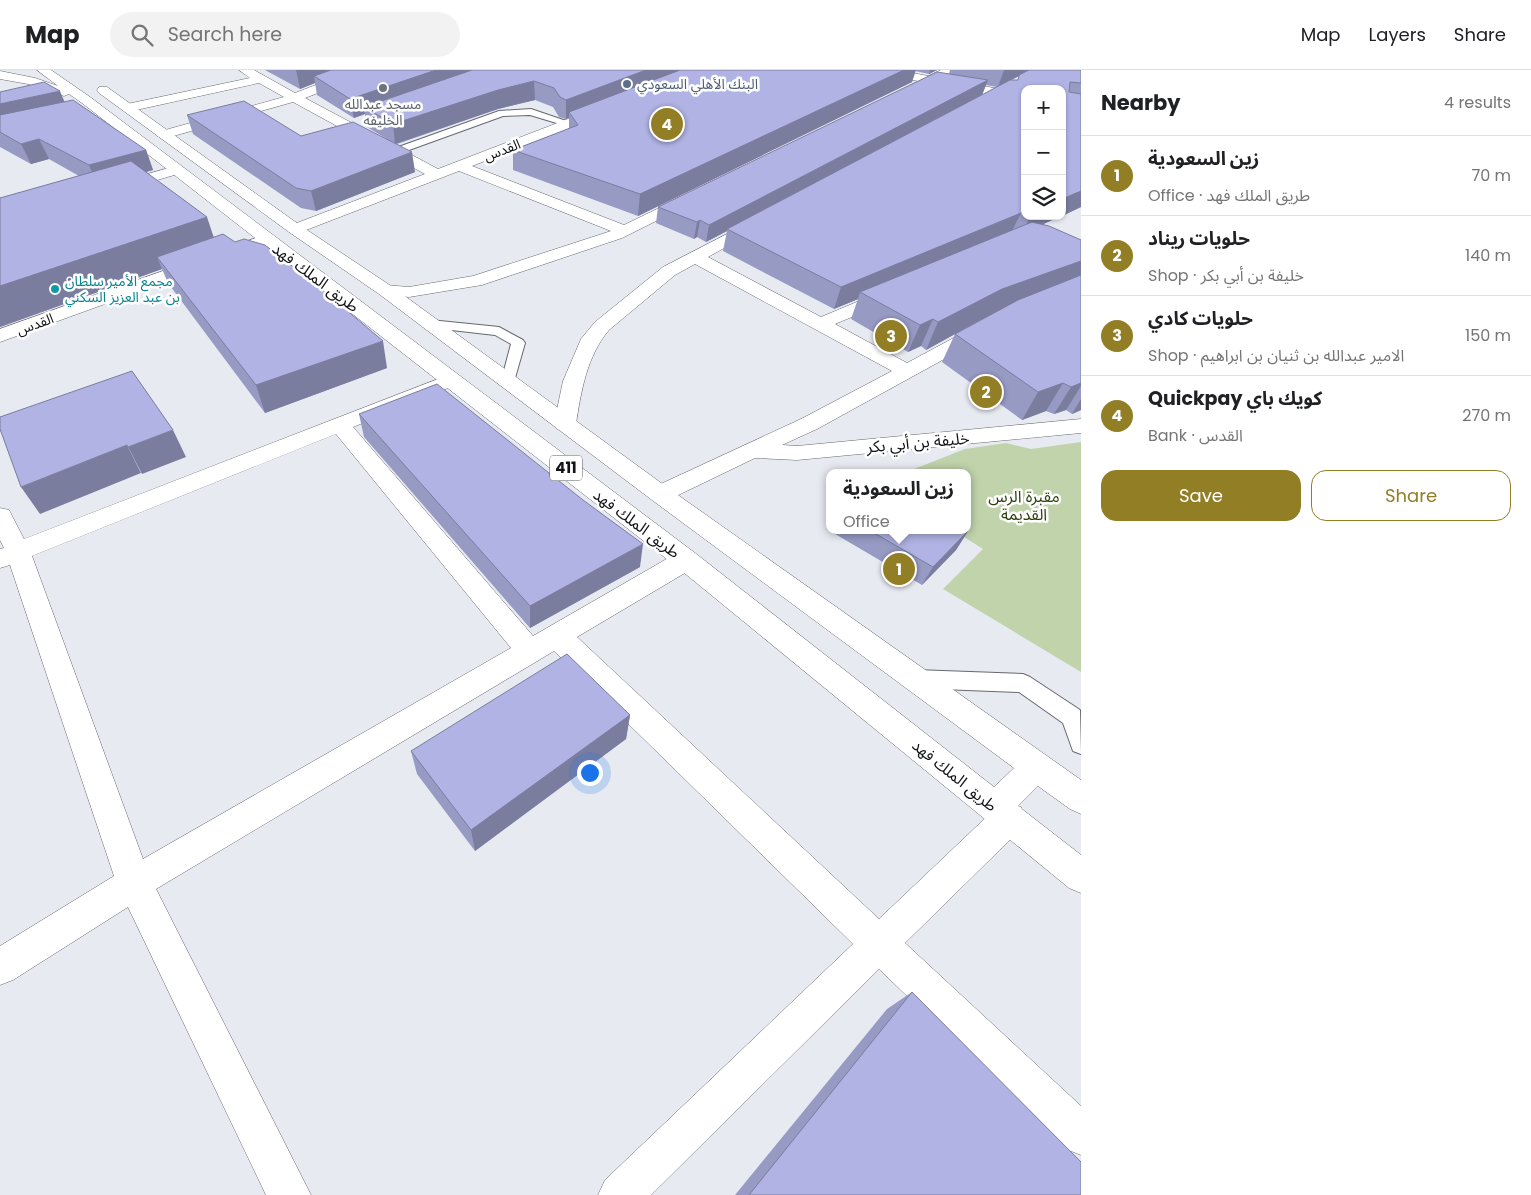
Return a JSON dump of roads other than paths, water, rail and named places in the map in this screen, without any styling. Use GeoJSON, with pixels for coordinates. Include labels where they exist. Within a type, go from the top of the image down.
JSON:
{"type":"FeatureCollection","features":[{"type":"Feature","properties":{"kind":"street","name":"طريق الملك فهد"},"geometry":{"type":"LineString","coordinates":[[44,70],[87,108],[176,170],[686,560],[1081,876]]}},
{"type":"Feature","properties":{"kind":"street","name":"طريق الملك فهد"},"geometry":{"type":"LineString","coordinates":[[76,70],[295,229],[385,290],[660,494],[1081,799]]}},
{"type":"Feature","properties":{"kind":"street"},"geometry":{"type":"LineString","coordinates":[[245,70],[347,127],[439,175]]}},
{"type":"Feature","properties":{"kind":"street"},"geometry":{"type":"LineString","coordinates":[[163,135],[294,98],[366,70]]}},
{"type":"Feature","properties":{"kind":"street"},"geometry":{"type":"LineString","coordinates":[[879,70],[1021,97]]}},
{"type":"Feature","properties":{"kind":"street"},"geometry":{"type":"LineString","coordinates":[[894,98],[950,70]]}},
{"type":"Feature","properties":{"kind":"street"},"geometry":{"type":"LineString","coordinates":[[0,75],[31,81],[87,108]]}},
{"type":"Feature","properties":{"kind":"street"},"geometry":{"type":"LineString","coordinates":[[127,108],[261,79]]}},
{"type":"Feature","properties":{"kind":"street"},"geometry":{"type":"LineString","coordinates":[[981,102],[1020,82]]}},
{"type":"Feature","properties":{"kind":"street","name":"القدس"},"geometry":{"type":"LineString","coordinates":[[295,229],[614,107]]}},
{"type":"Feature","properties":{"kind":"street"},"geometry":{"type":"LineString","coordinates":[[347,127],[365,121]]}},
{"type":"Feature","properties":{"kind":"street"},"geometry":{"type":"LineString","coordinates":[[460,166],[625,231]]}},
{"type":"Feature","properties":{"kind":"street"},"geometry":{"type":"LineString","coordinates":[[102,191],[176,170]]}},
{"type":"Feature","properties":{"kind":"street"},"geometry":{"type":"LineString","coordinates":[[385,290],[409,292],[476,281],[578,249],[625,231],[705,191]]}},
{"type":"Feature","properties":{"kind":"street"},"geometry":{"type":"LineString","coordinates":[[565,424],[573,381],[591,339],[602,326],[669,271],[773,215]]}},
{"type":"Feature","properties":{"kind":"street","name":"القدس"},"geometry":{"type":"LineString","coordinates":[[0,336],[267,239]]}},
{"type":"Feature","properties":{"kind":"street"},"geometry":{"type":"LineString","coordinates":[[695,257],[908,371]]}},
{"type":"Feature","properties":{"kind":"street"},"geometry":{"type":"LineString","coordinates":[[820,324],[901,290]]}},
{"type":"Feature","properties":{"kind":"street","name":"خليفة بن أبي بكر"},"geometry":{"type":"LineString","coordinates":[[660,494],[809,424],[996,322]]}},
{"type":"Feature","properties":{"kind":"street"},"geometry":{"type":"LineString","coordinates":[[9,555],[451,380]]}},
{"type":"Feature","properties":{"kind":"street"},"geometry":{"type":"LineString","coordinates":[[339,424],[543,644],[879,944],[1081,1134]]}},
{"type":"Feature","properties":{"kind":"street","name":"خليفة بن أبي بكر"},"geometry":{"type":"LineString","coordinates":[[754,451],[797,453],[1081,426]]}},
{"type":"Feature","properties":{"kind":"street"},"geometry":{"type":"LineString","coordinates":[[0,516],[9,555],[134,883],[289,1195]]}},
{"type":"Feature","properties":{"kind":"street"},"geometry":{"type":"LineString","coordinates":[[0,967],[134,883],[686,560]]}},
{"type":"Feature","properties":{"kind":"street"},"geometry":{"type":"LineString","coordinates":[[620,1195],[879,944],[1002,812],[1036,767]]}},
{"type":"Feature","properties":{"kind":"lane"},"geometry":{"type":"LineString","coordinates":[[394,152],[502,113],[531,112],[570,124]]}},
{"type":"Feature","properties":{"kind":"lane"},"geometry":{"type":"LineString","coordinates":[[430,324],[499,331],[518,342],[508,382]]}},
{"type":"Feature","properties":{"kind":"lane"},"geometry":{"type":"LineString","coordinates":[[916,679],[1023,683],[1072,716],[1081,744]]}},
{"type":"Feature","properties":{"kind":"place","name":"البنك الأهلي السعودي"},"geometry":{"type":"Point","coordinates":[627,84]}},
{"type":"Feature","properties":{"kind":"place","name":"مسجد عبدالله الخليفه"},"geometry":{"type":"Point","coordinates":[383,88]}},
{"type":"Feature","properties":{"kind":"place","name":"Quickpay كويك باي"},"geometry":{"type":"Point","coordinates":[667,124]}},
{"type":"Feature","properties":{"kind":"place","name":"مجمع الأمير سلطان بن عبد العزيز السكني"},"geometry":{"type":"Point","coordinates":[55,289]}},
{"type":"Feature","properties":{"kind":"place","name":"حلويات كادي"},"geometry":{"type":"Point","coordinates":[891,336]}},
{"type":"Feature","properties":{"kind":"place","name":"حلويات ريناد"},"geometry":{"type":"Point","coordinates":[986,392]}},
{"type":"Feature","properties":{"kind":"place","name":"زين السعودية"},"geometry":{"type":"Point","coordinates":[899,569]}},
{"type":"Feature","properties":{"kind":"park label","name":"مقبرة الرس القديمة"},"geometry":{"type":"Point","coordinates":[1024,505]}}]}
